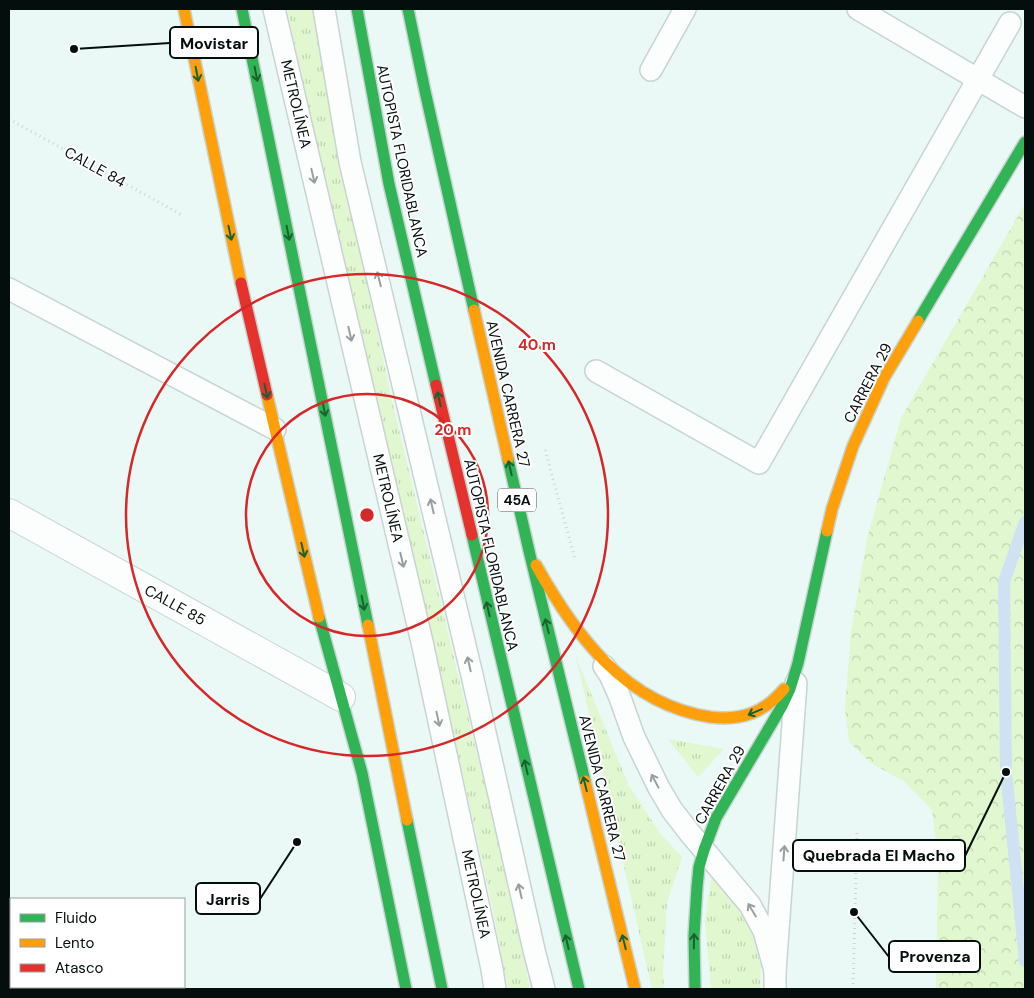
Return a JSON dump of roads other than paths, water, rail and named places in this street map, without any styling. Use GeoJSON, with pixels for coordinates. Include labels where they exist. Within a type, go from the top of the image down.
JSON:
{"type":"FeatureCollection","features":[{"type":"Feature","properties":{"kind":"main road"},"geometry":{"type":"LineString","coordinates":[[184,9],[249,318],[317,608],[362,773],[406,989]]}},
{"type":"Feature","properties":{"kind":"main road"},"geometry":{"type":"LineString","coordinates":[[242,9],[442,989]]}},
{"type":"Feature","properties":{"kind":"main road","name":"AUTOPISTA FLORIDABLANCA"},"geometry":{"type":"LineString","coordinates":[[357,9],[389,184],[579,989]]}},
{"type":"Feature","properties":{"kind":"main road","name":"AVENIDA CARRERA 27"},"geometry":{"type":"LineString","coordinates":[[408,9],[427,101],[530,555],[635,989]]}},
{"type":"Feature","properties":{"kind":"main road","name":"CARRERA 29"},"geometry":{"type":"LineString","coordinates":[[695,989],[694,936],[699,867],[716,818],[782,706],[790,689],[798,664],[832,509],[853,446],[884,378],[1025,142]]}},
{"type":"Feature","properties":{"kind":"main road","name":"CARRERA 29"},"geometry":{"type":"LineString","coordinates":[[530,555],[575,629],[594,652],[631,684],[681,712],[732,719],[754,713],[771,704],[783,690],[798,664]]}},
{"type":"Feature","properties":{"kind":"street","name":"CALLE 85"},"geometry":{"type":"LineString","coordinates":[[9,513],[341,697]]}},
{"type":"Feature","properties":{"kind":"lane","name":"METROLÍNEA"},"geometry":{"type":"LineString","coordinates":[[274,9],[422,642],[495,989]]}},
{"type":"Feature","properties":{"kind":"lane"},"geometry":{"type":"LineString","coordinates":[[324,9],[350,162],[468,656],[544,989]]}},
{"type":"Feature","properties":{"kind":"lane"},"geometry":{"type":"LineString","coordinates":[[650,70],[685,9]]}},
{"type":"Feature","properties":{"kind":"lane"},"geometry":{"type":"LineString","coordinates":[[858,9],[1025,107]]}},
{"type":"Feature","properties":{"kind":"lane"},"geometry":{"type":"LineString","coordinates":[[596,371],[759,463],[1010,22]]}},
{"type":"Feature","properties":{"kind":"lane"},"geometry":{"type":"LineString","coordinates":[[9,289],[275,429]]}},
{"type":"Feature","properties":{"kind":"lane"},"geometry":{"type":"LineString","coordinates":[[594,652],[610,675],[634,737],[672,810],[750,904],[764,931],[775,980]]}},
{"type":"Feature","properties":{"kind":"lane"},"geometry":{"type":"LineString","coordinates":[[775,980],[798,664]]}},
{"type":"Feature","properties":{"kind":"waterway"},"geometry":{"type":"LineString","coordinates":[[1025,522],[1004,582],[1006,772],[1025,961]]}},
{"type":"Feature","properties":{"kind":"place","name":"Movistar"},"geometry":{"type":"Point","coordinates":[74,49]}},
{"type":"Feature","properties":{"kind":"place","name":"Quebrada El Macho"},"geometry":{"type":"Point","coordinates":[1006,772]}},
{"type":"Feature","properties":{"kind":"place","name":"Jarris"},"geometry":{"type":"Point","coordinates":[297,842]}},
{"type":"Feature","properties":{"kind":"place","name":"Provenza"},"geometry":{"type":"Point","coordinates":[854,912]}}]}
